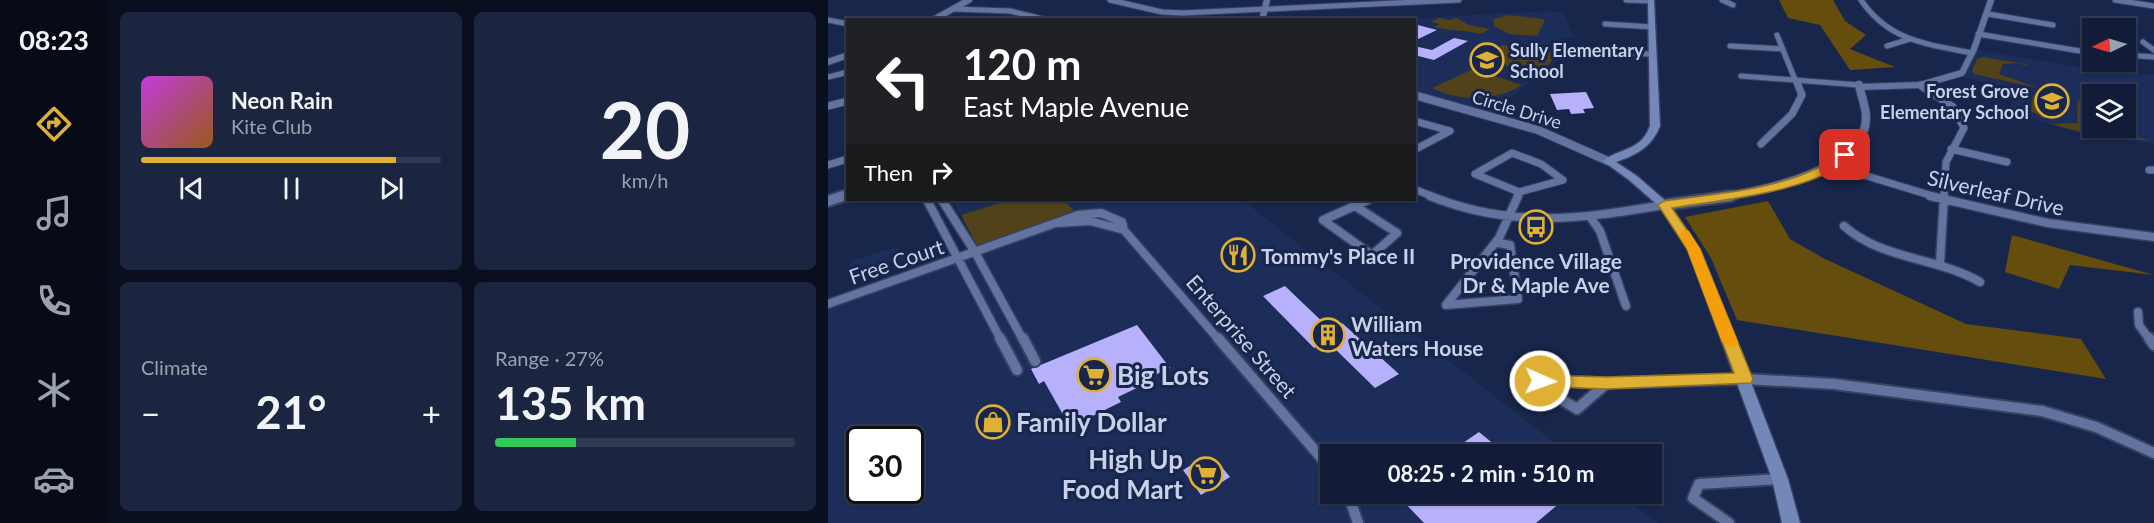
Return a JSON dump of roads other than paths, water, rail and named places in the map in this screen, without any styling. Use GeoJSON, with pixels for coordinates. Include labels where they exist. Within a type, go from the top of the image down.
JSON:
{"type":"FeatureCollection","features":[{"type":"Feature","properties":{"kind":"main road"},"geometry":{"type":"LineString","coordinates":[[1651,1],[1656,126],[1653,135],[1641,147],[1608,161],[1664,205],[1694,249],[1745,379],[1780,479],[1791,523]]}},
{"type":"Feature","properties":{"kind":"street"},"geometry":{"type":"LineString","coordinates":[[937,18],[969,0]]}},
{"type":"Feature","properties":{"kind":"street"},"geometry":{"type":"LineString","coordinates":[[1110,0],[1138,8],[1184,13],[1264,10],[1343,3],[1459,0]]}},
{"type":"Feature","properties":{"kind":"street"},"geometry":{"type":"LineString","coordinates":[[1262,18],[1267,0]]}},
{"type":"Feature","properties":{"kind":"street"},"geometry":{"type":"LineString","coordinates":[[1626,0],[1651,1]]}},
{"type":"Feature","properties":{"kind":"street"},"geometry":{"type":"LineString","coordinates":[[1722,0],[1733,5]]}},
{"type":"Feature","properties":{"kind":"street"},"geometry":{"type":"LineString","coordinates":[[1861,0],[1880,24],[1911,39],[1972,53]]}},
{"type":"Feature","properties":{"kind":"street"},"geometry":{"type":"LineString","coordinates":[[1741,76],[1859,85],[1920,85],[1962,73],[1988,14],[1991,0]]}},
{"type":"Feature","properties":{"kind":"street"},"geometry":{"type":"LineString","coordinates":[[2115,0],[2154,6]]}},
{"type":"Feature","properties":{"kind":"street"},"geometry":{"type":"LineString","coordinates":[[954,9],[1010,11],[1039,18]]}},
{"type":"Feature","properties":{"kind":"street"},"geometry":{"type":"LineString","coordinates":[[1988,14],[2053,25]]}},
{"type":"Feature","properties":{"kind":"street"},"geometry":{"type":"LineString","coordinates":[[828,20],[844,24]]}},
{"type":"Feature","properties":{"kind":"street"},"geometry":{"type":"LineString","coordinates":[[828,28],[844,24]]}},
{"type":"Feature","properties":{"kind":"street"},"geometry":{"type":"LineString","coordinates":[[1605,24],[1652,27]]}},
{"type":"Feature","properties":{"kind":"street"},"geometry":{"type":"LineString","coordinates":[[1978,34],[2082,51]]}},
{"type":"Feature","properties":{"kind":"street"},"geometry":{"type":"LineString","coordinates":[[1761,144],[1780,122],[1800,107],[1802,95],[1777,35]]}},
{"type":"Feature","properties":{"kind":"street"},"geometry":{"type":"LineString","coordinates":[[1887,46],[1911,39]]}},
{"type":"Feature","properties":{"kind":"street"},"geometry":{"type":"LineString","coordinates":[[2143,42],[2154,50]]}},
{"type":"Feature","properties":{"kind":"street"},"geometry":{"type":"LineString","coordinates":[[1730,46],[1783,49]]}},
{"type":"Feature","properties":{"kind":"street"},"geometry":{"type":"LineString","coordinates":[[1586,53],[1653,54]]}},
{"type":"Feature","properties":{"kind":"street"},"geometry":{"type":"LineString","coordinates":[[828,62],[846,56]]}},
{"type":"Feature","properties":{"kind":"street"},"geometry":{"type":"LineString","coordinates":[[2136,56],[2154,57]]}},
{"type":"Feature","properties":{"kind":"street"},"geometry":{"type":"LineString","coordinates":[[828,77],[846,72]]}},
{"type":"Feature","properties":{"kind":"street"},"geometry":{"type":"LineString","coordinates":[[1416,190],[1466,210],[1507,220],[1546,222],[1591,218],[1762,190],[1834,166],[1859,140],[1866,126],[1867,106],[1859,85]]}},
{"type":"Feature","properties":{"kind":"street"},"geometry":{"type":"LineString","coordinates":[[1920,85],[1942,98],[1960,116],[1964,128],[1946,162],[1941,263]]}},
{"type":"Feature","properties":{"kind":"street","name":"Circle Drive"},"geometry":{"type":"LineString","coordinates":[[1416,96],[1538,130],[1608,161]]}},
{"type":"Feature","properties":{"kind":"street"},"geometry":{"type":"LineString","coordinates":[[828,106],[846,102]]}},
{"type":"Feature","properties":{"kind":"street"},"geometry":{"type":"LineString","coordinates":[[1416,123],[1450,131],[1416,149]]}},
{"type":"Feature","properties":{"kind":"street"},"geometry":{"type":"LineString","coordinates":[[1951,149],[2007,162]]}},
{"type":"Feature","properties":{"kind":"street"},"geometry":{"type":"LineString","coordinates":[[1512,153],[1541,164],[1563,180],[1519,192],[1475,174],[1512,153]]}},
{"type":"Feature","properties":{"kind":"street"},"geometry":{"type":"LineString","coordinates":[[828,165],[846,160]]}},
{"type":"Feature","properties":{"kind":"street","name":"Silverleaf Drive"},"geometry":{"type":"LineString","coordinates":[[1834,166],[1906,190],[2065,227],[2114,235],[2154,237]]}},
{"type":"Feature","properties":{"kind":"street"},"geometry":{"type":"LineString","coordinates":[[1498,243],[1510,245],[1518,299],[1446,304],[1498,243],[1507,220],[1514,214],[1519,192]]}},
{"type":"Feature","properties":{"kind":"street"},"geometry":{"type":"LineString","coordinates":[[828,201],[846,195]]}},
{"type":"Feature","properties":{"kind":"street"},"geometry":{"type":"LineString","coordinates":[[928,201],[1017,370]]}},
{"type":"Feature","properties":{"kind":"street"},"geometry":{"type":"LineString","coordinates":[[943,201],[975,252],[1035,361]]}},
{"type":"Feature","properties":{"kind":"street"},"geometry":{"type":"LineString","coordinates":[[1355,206],[1397,233],[1372,255],[1323,220],[1366,201]]}},
{"type":"Feature","properties":{"kind":"street"},"geometry":{"type":"LineString","coordinates":[[1591,218],[1600,231],[1626,306]]}},
{"type":"Feature","properties":{"kind":"street","name":"Enterprise Street"},"geometry":{"type":"LineString","coordinates":[[975,252],[1058,223],[1090,221],[1124,230],[1320,456]]}},
{"type":"Feature","properties":{"kind":"street"},"geometry":{"type":"LineString","coordinates":[[1844,226],[1862,240],[1892,252],[1941,263],[1968,274],[1980,282]]}},
{"type":"Feature","properties":{"kind":"street","name":"Free Court"},"geometry":{"type":"LineString","coordinates":[[828,304],[975,252]]}},
{"type":"Feature","properties":{"kind":"street"},"geometry":{"type":"LineString","coordinates":[[2138,312],[2139,325],[2154,345]]}},
{"type":"Feature","properties":{"kind":"street"},"geometry":{"type":"LineString","coordinates":[[1607,383],[1576,409],[1546,390],[1540,381],[1607,383],[1745,379],[1834,384],[2042,411],[2096,427],[2154,453]]}},
{"type":"Feature","properties":{"kind":"street"},"geometry":{"type":"LineString","coordinates":[[1729,523],[1693,498],[1699,484],[1780,479]]}},
{"type":"Feature","properties":{"kind":"street"},"geometry":{"type":"LineString","coordinates":[[1351,504],[1358,523]]}},
{"type":"Feature","properties":{"kind":"place","name":"Sully Elementary School"},"geometry":{"type":"Point","coordinates":[1487,60]}},
{"type":"Feature","properties":{"kind":"place","name":"Forest Grove Elementary School"},"geometry":{"type":"Point","coordinates":[2052,101]}},
{"type":"Feature","properties":{"kind":"place","name":"Providence Village Dr & Maple Ave"},"geometry":{"type":"Point","coordinates":[1536,227]}},
{"type":"Feature","properties":{"kind":"place","name":"Tommy's Place II"},"geometry":{"type":"Point","coordinates":[1238,255]}},
{"type":"Feature","properties":{"kind":"place","name":"William Waters House"},"geometry":{"type":"Point","coordinates":[1328,335]}},
{"type":"Feature","properties":{"kind":"place","name":"Big Lots"},"geometry":{"type":"Point","coordinates":[1094,375]}},
{"type":"Feature","properties":{"kind":"place","name":"Family Dollar"},"geometry":{"type":"Point","coordinates":[993,422]}},
{"type":"Feature","properties":{"kind":"place","name":"High Up Food Mart"},"geometry":{"type":"Point","coordinates":[1206,474]}}]}
